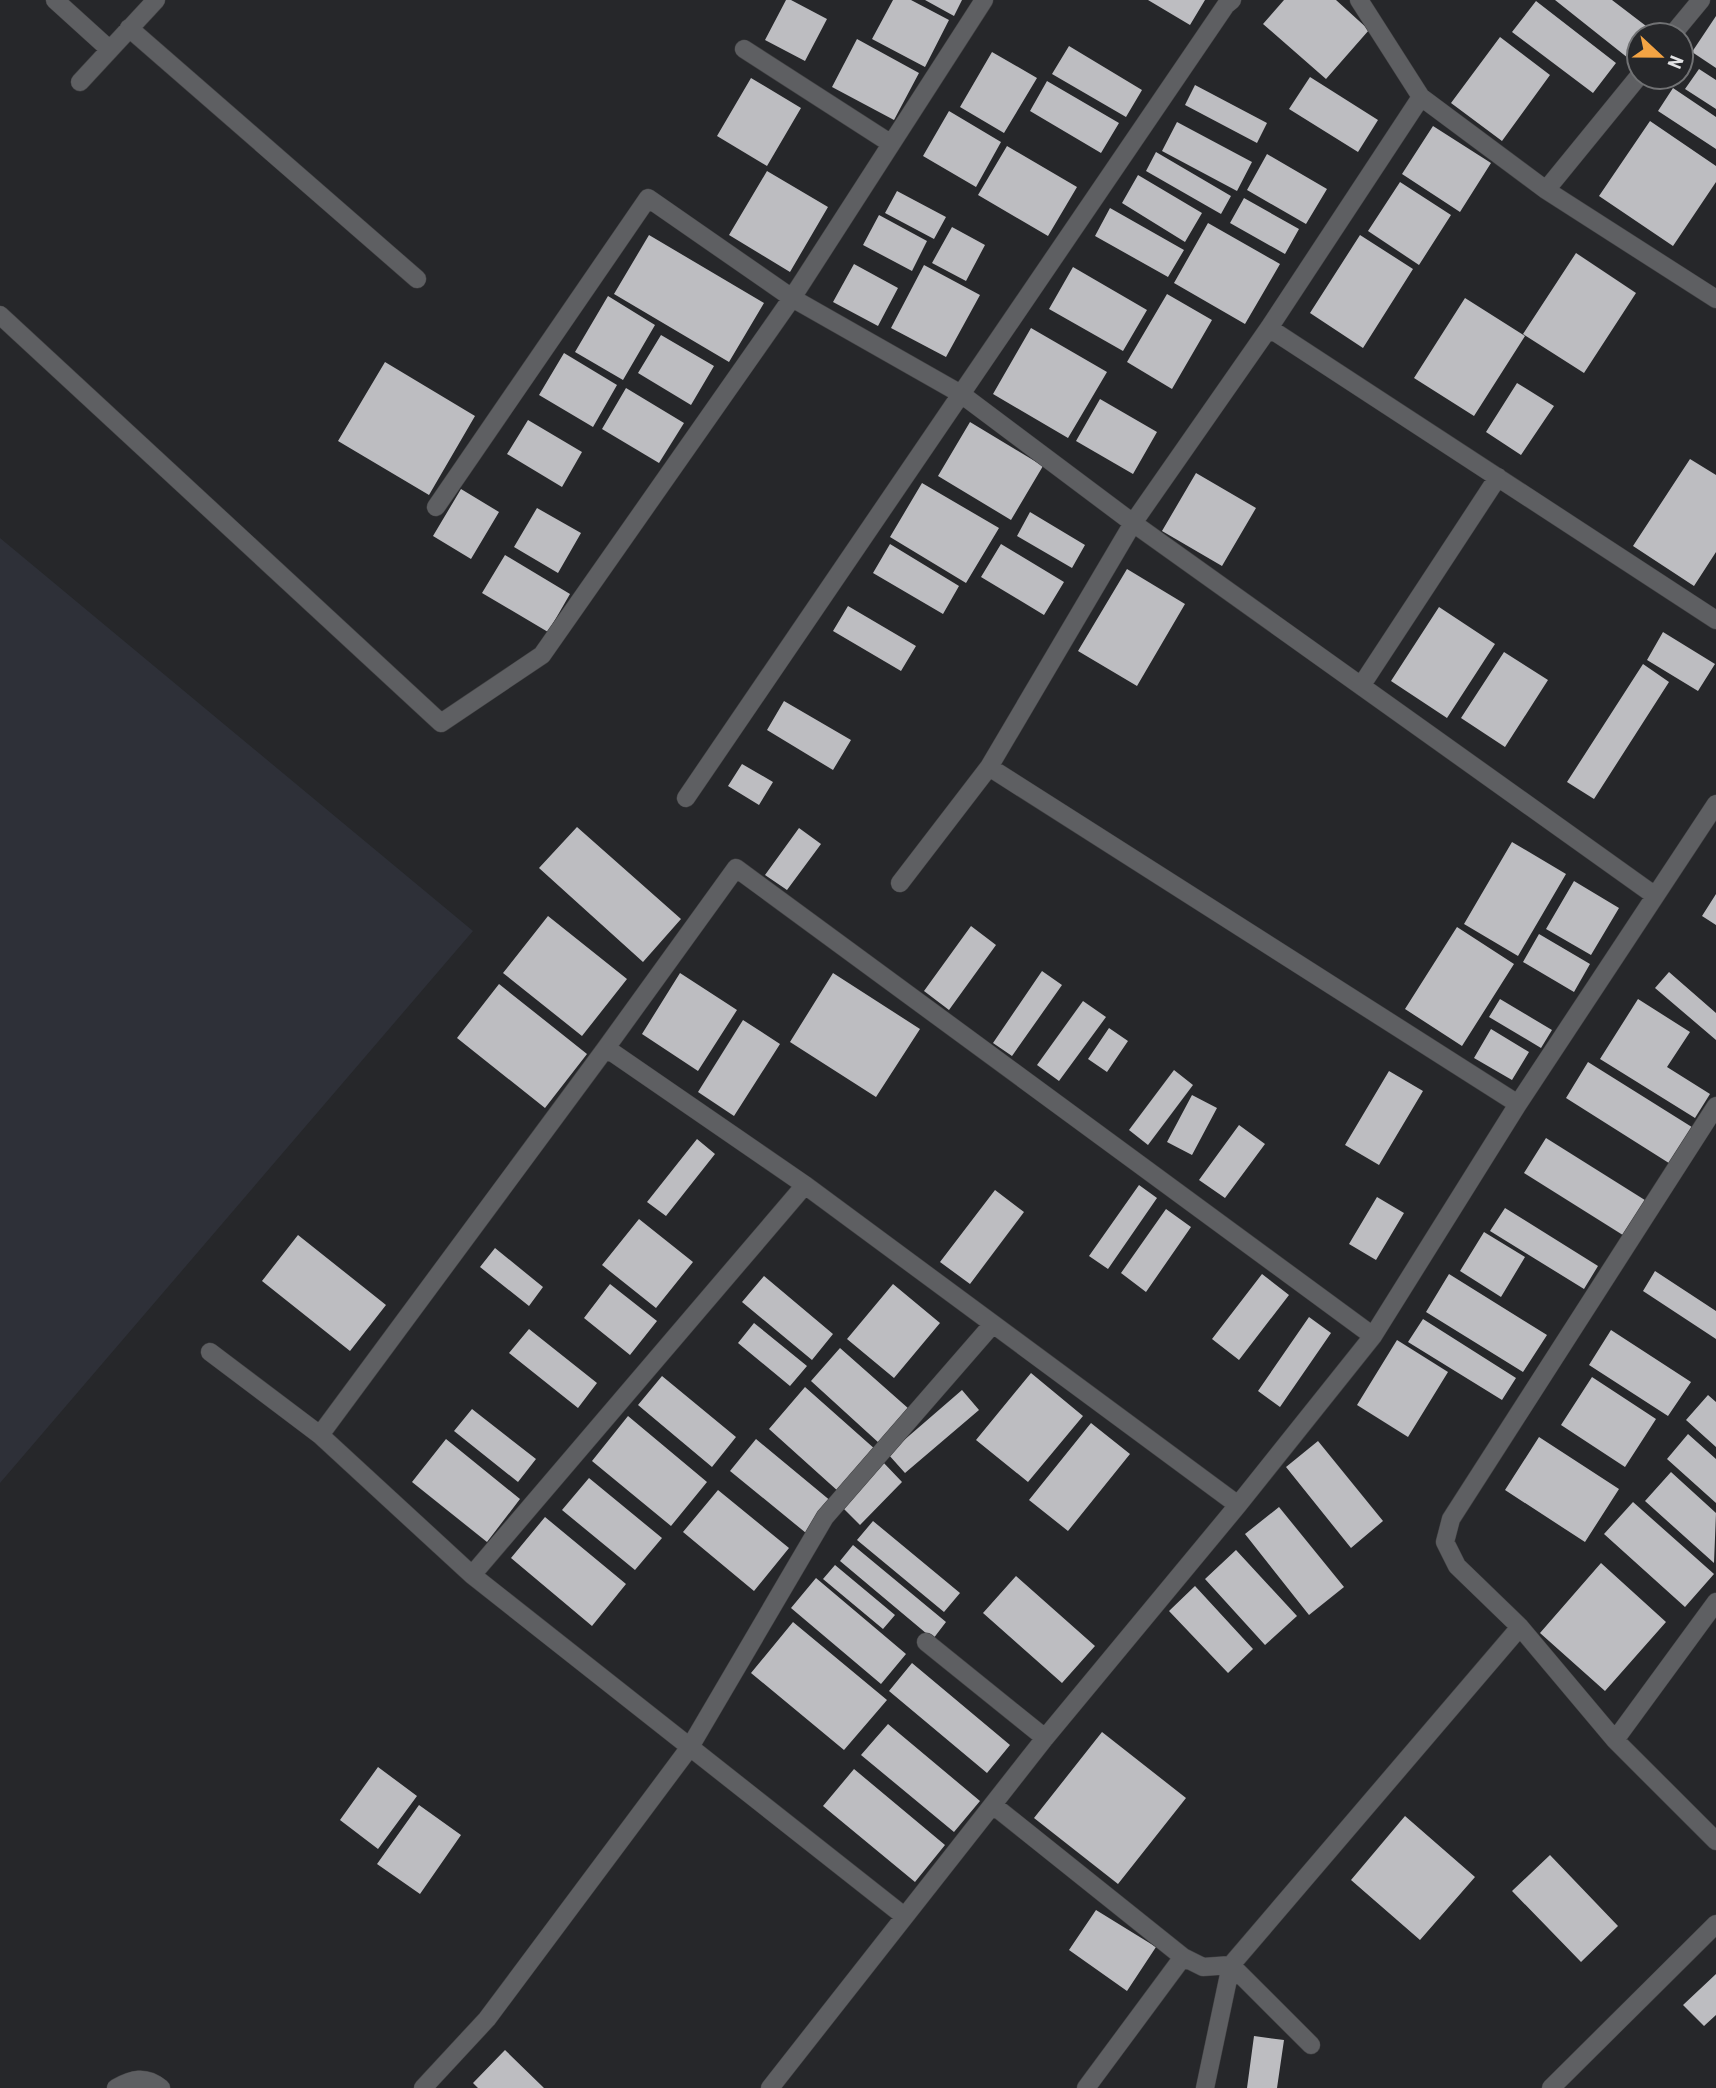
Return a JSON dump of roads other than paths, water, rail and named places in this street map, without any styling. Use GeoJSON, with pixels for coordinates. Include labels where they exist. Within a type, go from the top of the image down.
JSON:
{"type":"FeatureCollection","features":[{"type":"Feature","properties":{"kind":"street"},"geometry":{"type":"LineString","coordinates":[[55,0],[109,49]]}},
{"type":"Feature","properties":{"kind":"street"},"geometry":{"type":"LineString","coordinates":[[80,82],[156,0]]}},
{"type":"Feature","properties":{"kind":"street"},"geometry":{"type":"LineString","coordinates":[[0,315],[441,723],[542,655],[792,298],[984,0]]}},
{"type":"Feature","properties":{"kind":"street"},"geometry":{"type":"LineString","coordinates":[[686,798],[1218,16],[1232,0]]}},
{"type":"Feature","properties":{"kind":"street"},"geometry":{"type":"LineString","coordinates":[[1359,0],[1421,97],[1546,190],[1716,299]]}},
{"type":"Feature","properties":{"kind":"street"},"geometry":{"type":"LineString","coordinates":[[1684,21],[1701,0]]}},
{"type":"Feature","properties":{"kind":"street"},"geometry":{"type":"LineString","coordinates":[[129,29],[417,279]]}},
{"type":"Feature","properties":{"kind":"street"},"geometry":{"type":"LineString","coordinates":[[744,49],[890,143]]}},
{"type":"Feature","properties":{"kind":"street"},"geometry":{"type":"LineString","coordinates":[[1546,190],[1627,91]]}},
{"type":"Feature","properties":{"kind":"street"},"geometry":{"type":"LineString","coordinates":[[900,883],[989,767],[1133,523],[1269,328],[1421,97]]}},
{"type":"Feature","properties":{"kind":"street"},"geometry":{"type":"LineString","coordinates":[[436,507],[648,198],[792,298],[961,394],[1133,523],[1654,895]]}},
{"type":"Feature","properties":{"kind":"street"},"geometry":{"type":"LineString","coordinates":[[1269,328],[1716,620]]}},
{"type":"Feature","properties":{"kind":"street"},"geometry":{"type":"LineString","coordinates":[[1361,686],[1498,477]]}},
{"type":"Feature","properties":{"kind":"street"},"geometry":{"type":"LineString","coordinates":[[989,767],[1518,1104]]}},
{"type":"Feature","properties":{"kind":"street"},"geometry":{"type":"LineString","coordinates":[[770,2088],[1045,1738],[1238,1505],[1373,1336],[1518,1104],[1716,804]]}},
{"type":"Feature","properties":{"kind":"street"},"geometry":{"type":"LineString","coordinates":[[320,1435],[736,868],[1373,1336]]}},
{"type":"Feature","properties":{"kind":"street"},"geometry":{"type":"LineString","coordinates":[[606,1048],[805,1185],[1238,1505]]}},
{"type":"Feature","properties":{"kind":"street"},"geometry":{"type":"LineString","coordinates":[[1716,1107],[1451,1519],[1445,1542],[1457,1566],[1520,1627],[1615,1741],[1716,1842]]}},
{"type":"Feature","properties":{"kind":"street"},"geometry":{"type":"LineString","coordinates":[[472,1575],[805,1185]]}},
{"type":"Feature","properties":{"kind":"street"},"geometry":{"type":"LineString","coordinates":[[423,2088],[487,2019],[690,1747],[825,1517],[992,1325]]}},
{"type":"Feature","properties":{"kind":"street"},"geometry":{"type":"LineString","coordinates":[[210,1352],[320,1435],[472,1575],[904,1916]]}},
{"type":"Feature","properties":{"kind":"street"},"geometry":{"type":"LineString","coordinates":[[1615,1741],[1716,1602]]}},
{"type":"Feature","properties":{"kind":"street"},"geometry":{"type":"LineString","coordinates":[[1205,2088],[1231,1965],[1520,1627]]}},
{"type":"Feature","properties":{"kind":"street"},"geometry":{"type":"LineString","coordinates":[[926,1642],[1045,1738]]}},
{"type":"Feature","properties":{"kind":"street"},"geometry":{"type":"LineString","coordinates":[[993,1805],[1183,1957],[1203,1967],[1231,1965],[1311,2045]]}},
{"type":"Feature","properties":{"kind":"street"},"geometry":{"type":"LineString","coordinates":[[1551,2088],[1716,1924]]}},
{"type":"Feature","properties":{"kind":"street"},"geometry":{"type":"LineString","coordinates":[[1086,2088],[1183,1957]]}},
{"type":"Feature","properties":{"kind":"street"},"geometry":{"type":"LineString","coordinates":[[116,2088],[132,2080],[144,2079],[161,2088]]}}]}
